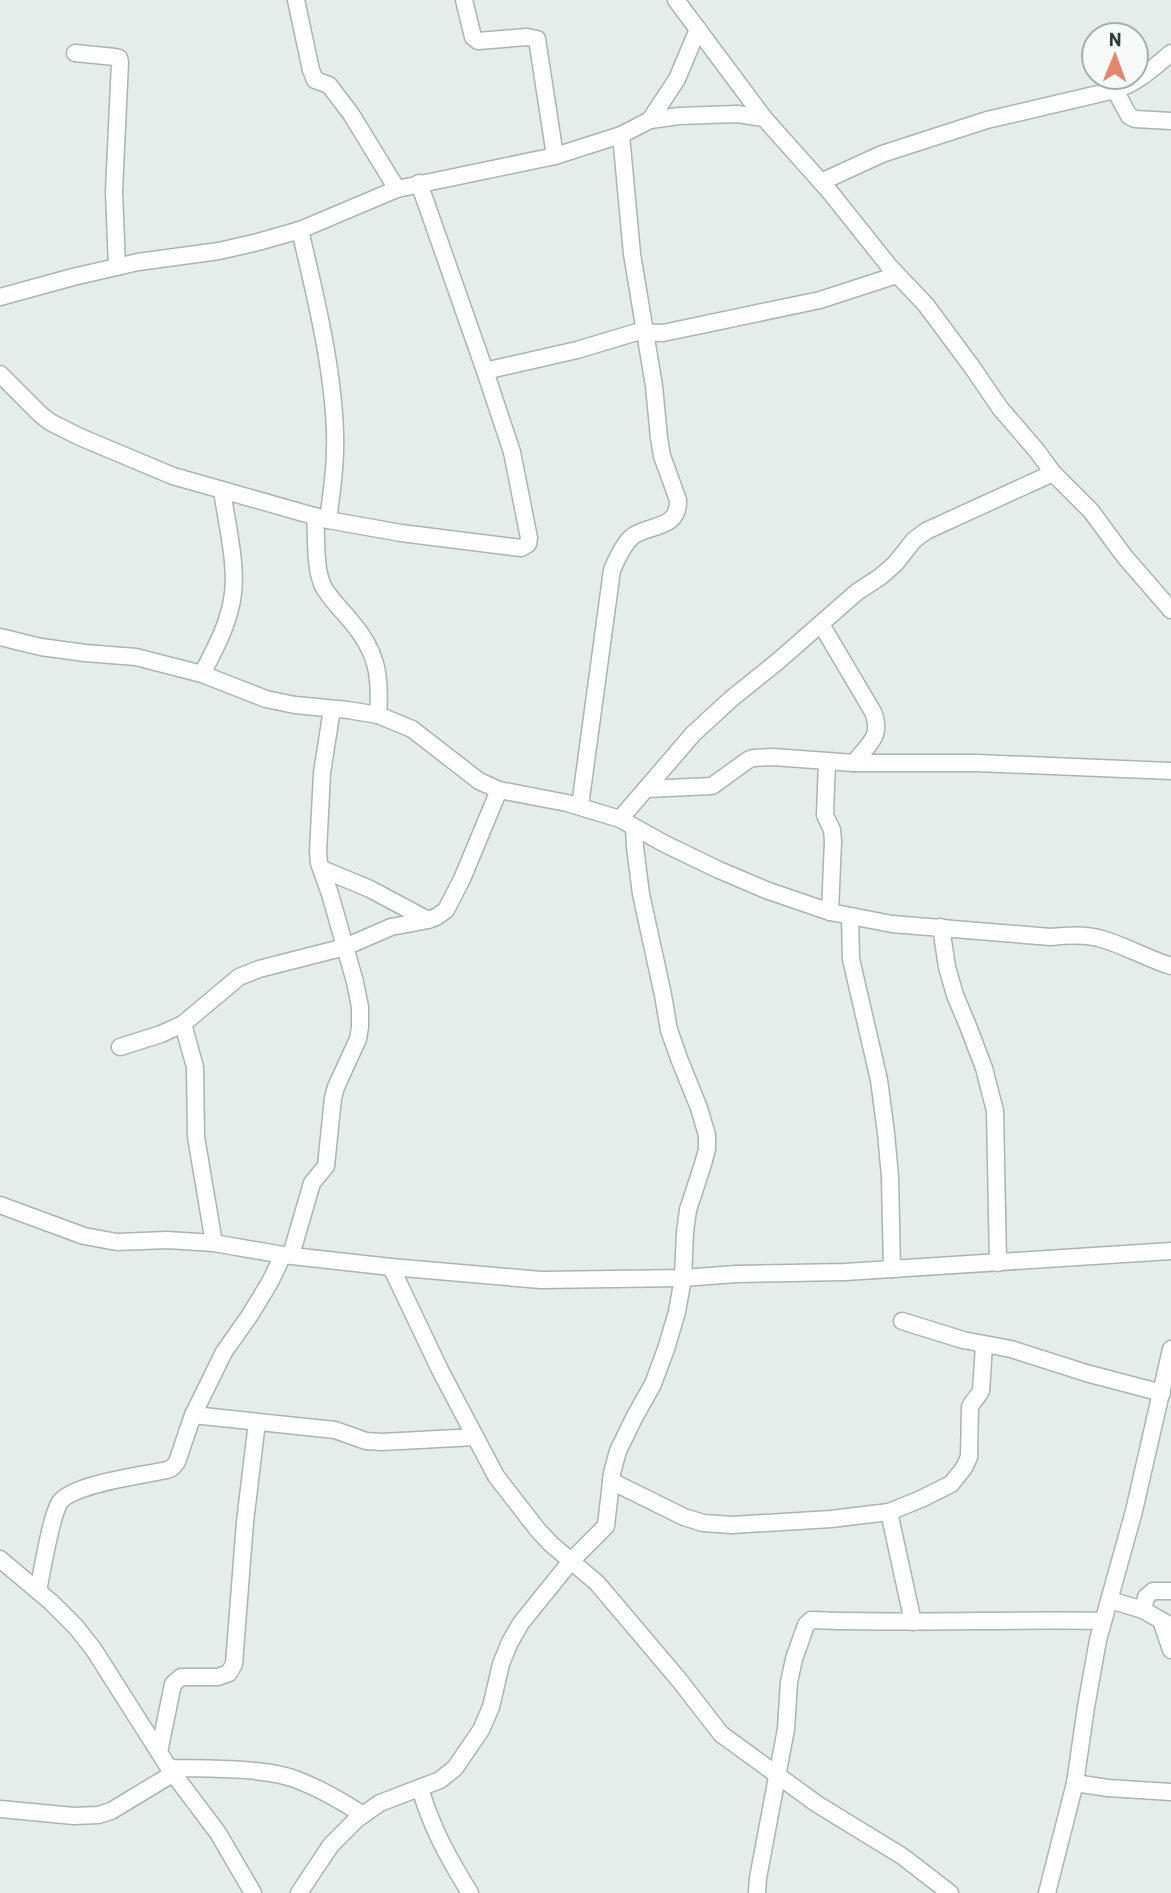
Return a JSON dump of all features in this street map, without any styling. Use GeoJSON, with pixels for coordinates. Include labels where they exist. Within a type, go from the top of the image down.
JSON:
{"type":"FeatureCollection","features":[{"type":"Feature","properties":{"kind":"street"},"geometry":{"type":"LineString","coordinates":[[296,0],[315,80],[329,85],[344,104],[397,189]]}},
{"type":"Feature","properties":{"kind":"street"},"geometry":{"type":"LineString","coordinates":[[464,0],[473,37],[478,41],[527,37],[537,39],[555,156]]}},
{"type":"Feature","properties":{"kind":"street"},"geometry":{"type":"LineString","coordinates":[[676,0],[764,118],[821,182],[897,275],[926,305],[1000,408],[1037,450],[1053,473],[1091,511],[1125,557],[1171,611]]}},
{"type":"Feature","properties":{"kind":"street"},"geometry":{"type":"LineString","coordinates":[[650,120],[677,79],[698,29]]}},
{"type":"Feature","properties":{"kind":"street"},"geometry":{"type":"LineString","coordinates":[[1150,70],[1171,52]]}},
{"type":"Feature","properties":{"kind":"street"},"geometry":{"type":"LineString","coordinates":[[75,53],[115,57],[119,58],[120,62],[114,191],[117,267]]}},
{"type":"Feature","properties":{"kind":"street"},"geometry":{"type":"LineString","coordinates":[[821,182],[882,154],[988,120],[1111,91]]}},
{"type":"Feature","properties":{"kind":"street"},"geometry":{"type":"LineString","coordinates":[[1116,91],[1129,116],[1171,121]]}},
{"type":"Feature","properties":{"kind":"street"},"geometry":{"type":"LineString","coordinates":[[0,297],[73,276],[138,262],[219,251],[258,242],[300,230],[397,189],[555,156],[621,135],[650,120],[737,114],[764,118]]}},
{"type":"Feature","properties":{"kind":"street"},"geometry":{"type":"LineString","coordinates":[[580,806],[612,570],[631,537],[669,521],[678,507],[662,456],[632,254],[621,135]]}},
{"type":"Feature","properties":{"kind":"street"},"geometry":{"type":"LineString","coordinates":[[0,374],[50,422],[173,476],[322,518],[401,533],[520,548],[528,544],[527,527],[512,452],[419,183]]}},
{"type":"Feature","properties":{"kind":"street"},"geometry":{"type":"LineString","coordinates":[[300,230],[330,376],[335,433],[332,489],[322,518],[319,569],[324,587],[356,626],[376,663],[378,715]]}},
{"type":"Feature","properties":{"kind":"street"},"geometry":{"type":"LineString","coordinates":[[485,371],[577,350],[637,332],[663,333],[820,300],[897,275]]}},
{"type":"Feature","properties":{"kind":"street"},"geometry":{"type":"LineString","coordinates":[[299,1893],[331,1845],[363,1815],[380,1803],[440,1780],[455,1768],[481,1730],[491,1707],[501,1664],[521,1623],[571,1561],[606,1526],[611,1481],[618,1451],[653,1384],[666,1349],[683,1279],[688,1210],[703,1164],[707,1135],[669,1030],[641,894],[635,847],[627,823],[646,789],[693,734],[857,592],[887,571],[914,540],[926,531],[1053,473]]}},
{"type":"Feature","properties":{"kind":"street"},"geometry":{"type":"LineString","coordinates":[[202,674],[219,642],[234,592],[222,490]]}},
{"type":"Feature","properties":{"kind":"street"},"geometry":{"type":"LineString","coordinates":[[821,624],[873,712],[878,727],[877,734],[854,763]]}},
{"type":"Feature","properties":{"kind":"street"},"geometry":{"type":"LineString","coordinates":[[0,637],[41,647],[136,657],[202,674],[266,699],[378,715],[412,729],[479,781],[499,790],[580,806],[627,823],[719,870],[830,912],[892,924],[1051,937],[1090,936],[1171,966]]}},
{"type":"Feature","properties":{"kind":"street"},"geometry":{"type":"LineString","coordinates":[[38,1591],[56,1510],[67,1495],[100,1484],[173,1468],[193,1415],[223,1352],[250,1315],[287,1255],[312,1184],[326,1166],[332,1098],[358,1039],[360,1007],[318,852],[322,773],[332,709]]}},
{"type":"Feature","properties":{"kind":"street"},"geometry":{"type":"LineString","coordinates":[[646,789],[712,786],[752,758],[773,757],[854,763],[977,763],[1171,771]]}},
{"type":"Feature","properties":{"kind":"street"},"geometry":{"type":"LineString","coordinates":[[827,761],[825,815],[833,841],[830,912]]}},
{"type":"Feature","properties":{"kind":"street"},"geometry":{"type":"LineString","coordinates":[[120,1047],[183,1024],[239,977],[259,969],[345,947],[391,927],[436,917],[446,910],[462,879],[499,790]]}},
{"type":"Feature","properties":{"kind":"street"},"geometry":{"type":"LineString","coordinates":[[322,869],[370,889],[428,920]]}},
{"type":"Feature","properties":{"kind":"street"},"geometry":{"type":"LineString","coordinates":[[849,916],[851,959],[879,1080],[886,1133],[892,1269]]}},
{"type":"Feature","properties":{"kind":"street"},"geometry":{"type":"LineString","coordinates":[[941,927],[947,967],[955,995],[984,1068],[995,1111],[998,1262]]}},
{"type":"Feature","properties":{"kind":"street"},"geometry":{"type":"LineString","coordinates":[[183,1024],[195,1067],[196,1137],[214,1243]]}},
{"type":"Feature","properties":{"kind":"street"},"geometry":{"type":"LineString","coordinates":[[0,1205],[84,1236],[117,1242],[167,1240],[214,1243],[391,1267],[541,1280],[683,1279],[736,1274],[845,1272],[1171,1251]]}},
{"type":"Feature","properties":{"kind":"street"},"geometry":{"type":"LineString","coordinates":[[391,1267],[440,1370],[496,1476],[537,1529],[597,1583],[721,1734],[817,1804],[902,1856],[950,1893]]}},
{"type":"Feature","properties":{"kind":"street"},"geometry":{"type":"LineString","coordinates":[[902,1321],[964,1340],[1011,1349],[1086,1373],[1166,1387]]}},
{"type":"Feature","properties":{"kind":"street"},"geometry":{"type":"LineString","coordinates":[[611,1481],[684,1517],[703,1523],[732,1525],[831,1519],[889,1512],[951,1483],[964,1468],[969,1457],[970,1406],[981,1391],[984,1345]]}},
{"type":"Feature","properties":{"kind":"street"},"geometry":{"type":"LineString","coordinates":[[1046,1893],[1075,1783],[1098,1640],[1166,1387],[1171,1349]]}},
{"type":"Feature","properties":{"kind":"street"},"geometry":{"type":"LineString","coordinates":[[193,1415],[335,1430],[366,1441],[475,1437]]}},
{"type":"Feature","properties":{"kind":"street"},"geometry":{"type":"LineString","coordinates":[[159,1752],[173,1684],[181,1677],[218,1677],[229,1673],[234,1664],[245,1522],[257,1422]]}},
{"type":"Feature","properties":{"kind":"street"},"geometry":{"type":"LineString","coordinates":[[889,1512],[913,1622]]}},
{"type":"Feature","properties":{"kind":"street"},"geometry":{"type":"LineString","coordinates":[[0,1559],[76,1627],[171,1770],[218,1833],[253,1893]]}},
{"type":"Feature","properties":{"kind":"street"},"geometry":{"type":"LineString","coordinates":[[1143,1610],[1146,1597],[1153,1591],[1171,1591]]}},
{"type":"Feature","properties":{"kind":"street"},"geometry":{"type":"LineString","coordinates":[[1110,1600],[1143,1610],[1166,1623],[1171,1650]]}},
{"type":"Feature","properties":{"kind":"street"},"geometry":{"type":"LineString","coordinates":[[757,1893],[786,1729],[789,1682],[806,1625],[811,1620],[1103,1621]]}},
{"type":"Feature","properties":{"kind":"street"},"geometry":{"type":"LineString","coordinates":[[0,1809],[74,1816],[98,1815],[111,1811],[171,1770],[242,1771],[293,1779],[363,1815]]}},
{"type":"Feature","properties":{"kind":"street"},"geometry":{"type":"LineString","coordinates":[[1075,1783],[1171,1792]]}},
{"type":"Feature","properties":{"kind":"street"},"geometry":{"type":"LineString","coordinates":[[420,1788],[437,1837],[470,1893]]}}]}
